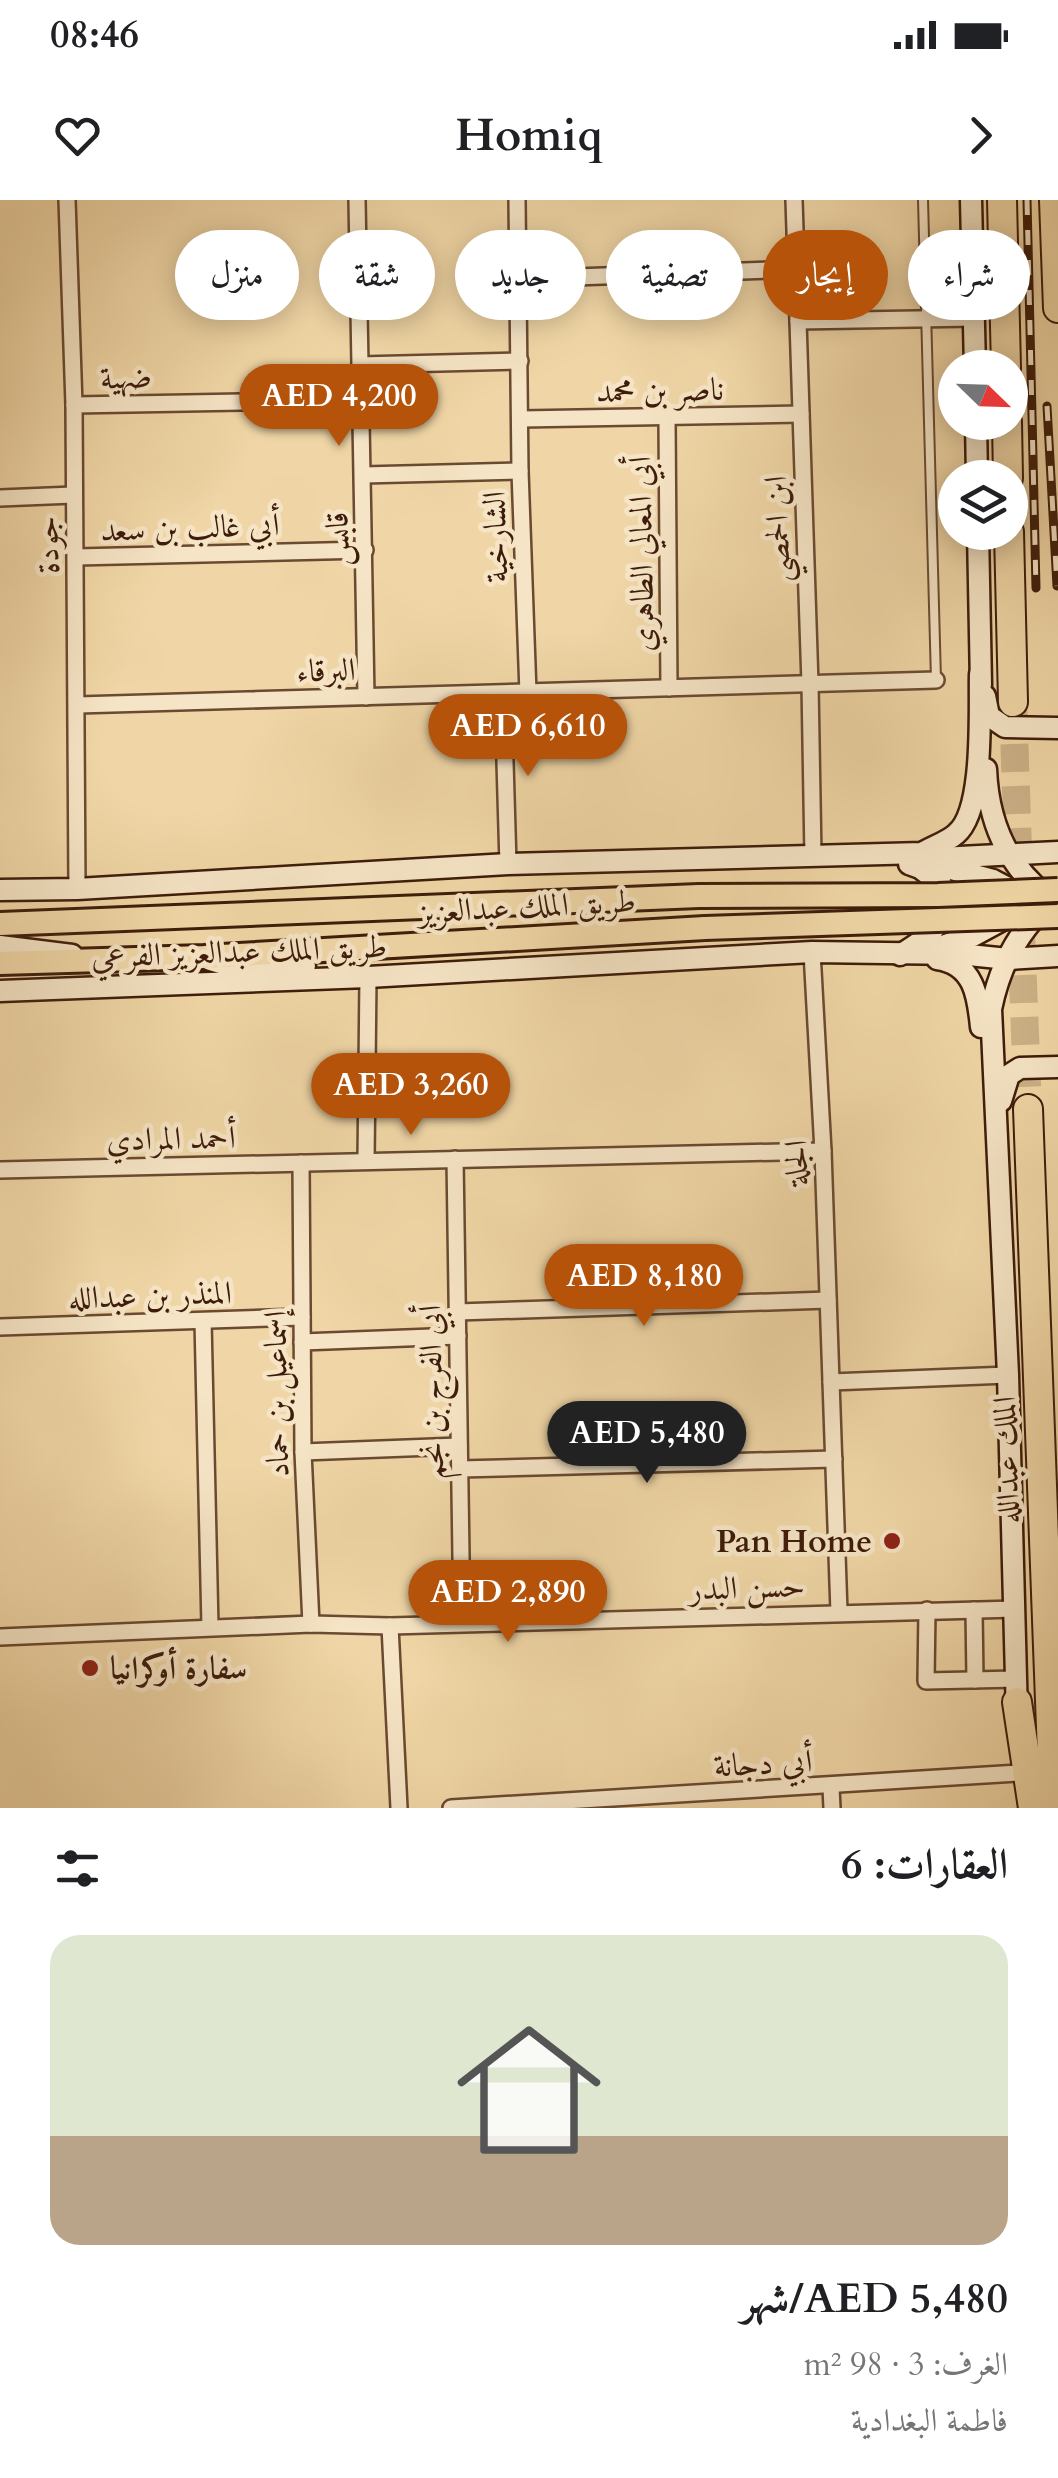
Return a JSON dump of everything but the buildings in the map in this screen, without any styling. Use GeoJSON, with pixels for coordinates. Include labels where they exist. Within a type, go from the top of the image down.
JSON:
{"type":"FeatureCollection","features":[{"type":"Feature","properties":{"kind":"highway"},"geometry":{"type":"LineString","coordinates":[[1002,200],[1006,350]]}},
{"type":"Feature","properties":{"kind":"highway"},"geometry":{"type":"LineString","coordinates":[[1054,200],[1058,308]]}},
{"type":"Feature","properties":{"kind":"highway"},"geometry":{"type":"LineString","coordinates":[[1010,550],[1013,702]]}},
{"type":"Feature","properties":{"kind":"highway","name":"الملك عبدالله"},"geometry":{"type":"LineString","coordinates":[[1028,1109],[1054,1808]]}},
{"type":"Feature","properties":{"kind":"highway"},"geometry":{"type":"LineString","coordinates":[[1017,1690],[1032,1808]]}},
{"type":"Feature","properties":{"kind":"main road","name":"طريق الملك عبدالعزيز"},"geometry":{"type":"LineString","coordinates":[[0,924],[699,896],[938,895],[1052,902]]}},
{"type":"Feature","properties":{"kind":"main road","name":"طريق الملك عبدالعزيز"},"geometry":{"type":"LineString","coordinates":[[0,963],[204,956],[705,928],[1052,902]]}},
{"type":"Feature","properties":{"kind":"street","name":"جودة"},"geometry":{"type":"LineString","coordinates":[[67,200],[74,405],[77,889]]}},
{"type":"Feature","properties":{"kind":"street","name":"قابس"},"geometry":{"type":"LineString","coordinates":[[357,200],[366,696]]}},
{"type":"Feature","properties":{"kind":"street","name":"الشارخية"},"geometry":{"type":"LineString","coordinates":[[517,200],[518,230]]}},
{"type":"Feature","properties":{"kind":"street","name":"ابن الحمصي"},"geometry":{"type":"LineString","coordinates":[[794,200],[795,230]]}},
{"type":"Feature","properties":{"kind":"street"},"geometry":{"type":"LineString","coordinates":[[971,200],[972,230]]}},
{"type":"Feature","properties":{"kind":"street"},"geometry":{"type":"LineString","coordinates":[[978,230],[980,200]]}},
{"type":"Feature","properties":{"kind":"street"},"geometry":{"type":"LineString","coordinates":[[586,277],[763,270]]}},
{"type":"Feature","properties":{"kind":"street"},"geometry":{"type":"LineString","coordinates":[[798,321],[908,319]]}},
{"type":"Feature","properties":{"kind":"street","name":"الشارخية"},"geometry":{"type":"LineString","coordinates":[[520,320],[528,693]]}},
{"type":"Feature","properties":{"kind":"street"},"geometry":{"type":"LineString","coordinates":[[974,320],[975,350]]}},
{"type":"Feature","properties":{"kind":"street","name":"ابن الحمصي"},"geometry":{"type":"LineString","coordinates":[[798,321],[813,857]]}},
{"type":"Feature","properties":{"kind":"street"},"geometry":{"type":"LineString","coordinates":[[360,365],[520,361]]}},
{"type":"Feature","properties":{"kind":"street","name":"ضهية"},"geometry":{"type":"LineString","coordinates":[[74,405],[360,400]]}},
{"type":"Feature","properties":{"kind":"street","name":"ناصر بن محمد"},"geometry":{"type":"LineString","coordinates":[[521,420],[801,414]]}},
{"type":"Feature","properties":{"kind":"street","name":"أبي المعالي الطاهري"},"geometry":{"type":"LineString","coordinates":[[667,419],[669,688]]}},
{"type":"Feature","properties":{"kind":"street"},"geometry":{"type":"LineString","coordinates":[[363,476],[520,471]]}},
{"type":"Feature","properties":{"kind":"street"},"geometry":{"type":"LineString","coordinates":[[0,498],[73,495]]}},
{"type":"Feature","properties":{"kind":"street","name":"أبي غالب بن سعد"},"geometry":{"type":"LineString","coordinates":[[76,557],[365,550]]}},
{"type":"Feature","properties":{"kind":"street"},"geometry":{"type":"LineString","coordinates":[[978,550],[980,674],[989,802],[1000,840],[1010,856],[1052,902]]}},
{"type":"Feature","properties":{"kind":"street"},"geometry":{"type":"LineString","coordinates":[[980,674],[988,716],[1005,727],[1058,728]]}},
{"type":"Feature","properties":{"kind":"street"},"geometry":{"type":"LineString","coordinates":[[0,890],[508,864],[922,853],[958,834],[970,814],[975,789],[980,674]]}},
{"type":"Feature","properties":{"kind":"street","name":"البرقاء"},"geometry":{"type":"LineString","coordinates":[[78,705],[936,680]]}},
{"type":"Feature","properties":{"kind":"street"},"geometry":{"type":"LineString","coordinates":[[503,694],[508,864]]}},
{"type":"Feature","properties":{"kind":"street"},"geometry":{"type":"LineString","coordinates":[[883,856],[1058,852]]}},
{"type":"Feature","properties":{"kind":"street"},"geometry":{"type":"LineString","coordinates":[[883,856],[920,868],[941,884],[944,906],[933,934],[900,954]]}},
{"type":"Feature","properties":{"kind":"street"},"geometry":{"type":"LineString","coordinates":[[922,858],[1052,902]]}},
{"type":"Feature","properties":{"kind":"street"},"geometry":{"type":"LineString","coordinates":[[900,954],[960,942],[1052,902]]}},
{"type":"Feature","properties":{"kind":"street"},"geometry":{"type":"LineString","coordinates":[[1020,1808],[1008,1376],[991,1009],[1009,950],[1052,902]]}},
{"type":"Feature","properties":{"kind":"street"},"geometry":{"type":"LineString","coordinates":[[0,946],[98,959]]}},
{"type":"Feature","properties":{"kind":"street","name":"طريق الملك عبدالعزيز الفرعي"},"geometry":{"type":"LineString","coordinates":[[0,990],[368,977],[812,952],[900,954]]}},
{"type":"Feature","properties":{"kind":"street","name":"الجلة"},"geometry":{"type":"LineString","coordinates":[[812,952],[839,1612]]}},
{"type":"Feature","properties":{"kind":"street"},"geometry":{"type":"LineString","coordinates":[[900,954],[1008,959],[1058,956]]}},
{"type":"Feature","properties":{"kind":"street"},"geometry":{"type":"LineString","coordinates":[[900,954],[956,965],[969,976],[977,991],[998,1153]]}},
{"type":"Feature","properties":{"kind":"street"},"geometry":{"type":"LineString","coordinates":[[204,956],[234,967],[412,962],[451,971]]}},
{"type":"Feature","properties":{"kind":"street"},"geometry":{"type":"LineString","coordinates":[[366,1161],[368,977]]}},
{"type":"Feature","properties":{"kind":"street"},"geometry":{"type":"LineString","coordinates":[[998,1153],[1002,1092],[1008,1075],[1020,1068],[1058,1067]]}},
{"type":"Feature","properties":{"kind":"street","name":"أحمد المرادي"},"geometry":{"type":"LineString","coordinates":[[0,1170],[823,1151]]}},
{"type":"Feature","properties":{"kind":"street","name":"أبي الفرج بن نجم"},"geometry":{"type":"LineString","coordinates":[[455,1159],[462,1624]]}},
{"type":"Feature","properties":{"kind":"street","name":"إسماعيل بن حماد"},"geometry":{"type":"LineString","coordinates":[[301,1163],[303,1452],[311,1624]]}},
{"type":"Feature","properties":{"kind":"street"},"geometry":{"type":"LineString","coordinates":[[458,1312],[828,1300]]}},
{"type":"Feature","properties":{"kind":"street","name":"المنذر بن عبدالله"},"geometry":{"type":"LineString","coordinates":[[0,1327],[302,1317]]}},
{"type":"Feature","properties":{"kind":"street"},"geometry":{"type":"LineString","coordinates":[[203,1321],[210,1627]]}},
{"type":"Feature","properties":{"kind":"street"},"geometry":{"type":"LineString","coordinates":[[302,1342],[458,1336]]}},
{"type":"Feature","properties":{"kind":"street"},"geometry":{"type":"LineString","coordinates":[[831,1382],[1008,1376]]}},
{"type":"Feature","properties":{"kind":"street"},"geometry":{"type":"LineString","coordinates":[[303,1452],[460,1446]]}},
{"type":"Feature","properties":{"kind":"street"},"geometry":{"type":"LineString","coordinates":[[460,1469],[834,1458]]}},
{"type":"Feature","properties":{"kind":"street","name":"حسن البدر"},"geometry":{"type":"LineString","coordinates":[[0,1637],[311,1624],[390,1626],[1015,1609]]}},
{"type":"Feature","properties":{"kind":"street"},"geometry":{"type":"LineString","coordinates":[[927,1610],[926,1680],[975,1680],[1017,1690]]}},
{"type":"Feature","properties":{"kind":"street"},"geometry":{"type":"LineString","coordinates":[[974,1610],[975,1680]]}},
{"type":"Feature","properties":{"kind":"street"},"geometry":{"type":"LineString","coordinates":[[390,1626],[399,1808]]}},
{"type":"Feature","properties":{"kind":"street","name":"أبي دجانة"},"geometry":{"type":"LineString","coordinates":[[451,1808],[1019,1773]]}},
{"type":"Feature","properties":{"kind":"street"},"geometry":{"type":"LineString","coordinates":[[831,1787],[832,1808]]}},
{"type":"Feature","properties":{"kind":"lane"},"geometry":{"type":"LineString","coordinates":[[923,200],[924,230]]}},
{"type":"Feature","properties":{"kind":"lane"},"geometry":{"type":"LineString","coordinates":[[928,320],[936,680]]}},
{"type":"Feature","properties":{"kind":"tunnel"},"geometry":{"type":"LineString","coordinates":[[1013,702],[1019,880]]}},
{"type":"Feature","properties":{"kind":"tunnel"},"geometry":{"type":"LineString","coordinates":[[1021,933],[1028,1109]]}},
{"type":"Feature","properties":{"kind":"railway"},"geometry":{"type":"LineString","coordinates":[[1027,200],[1036,588]]}},
{"type":"Feature","properties":{"kind":"railway"},"geometry":{"type":"LineString","coordinates":[[1047,406],[1057,586]]}},
{"type":"Feature","properties":{"kind":"place","name":"Pan Home"},"geometry":{"type":"Point","coordinates":[892,1541]}},
{"type":"Feature","properties":{"kind":"place","name":"سفارة أوكرانيا"},"geometry":{"type":"Point","coordinates":[90,1668]}}]}
